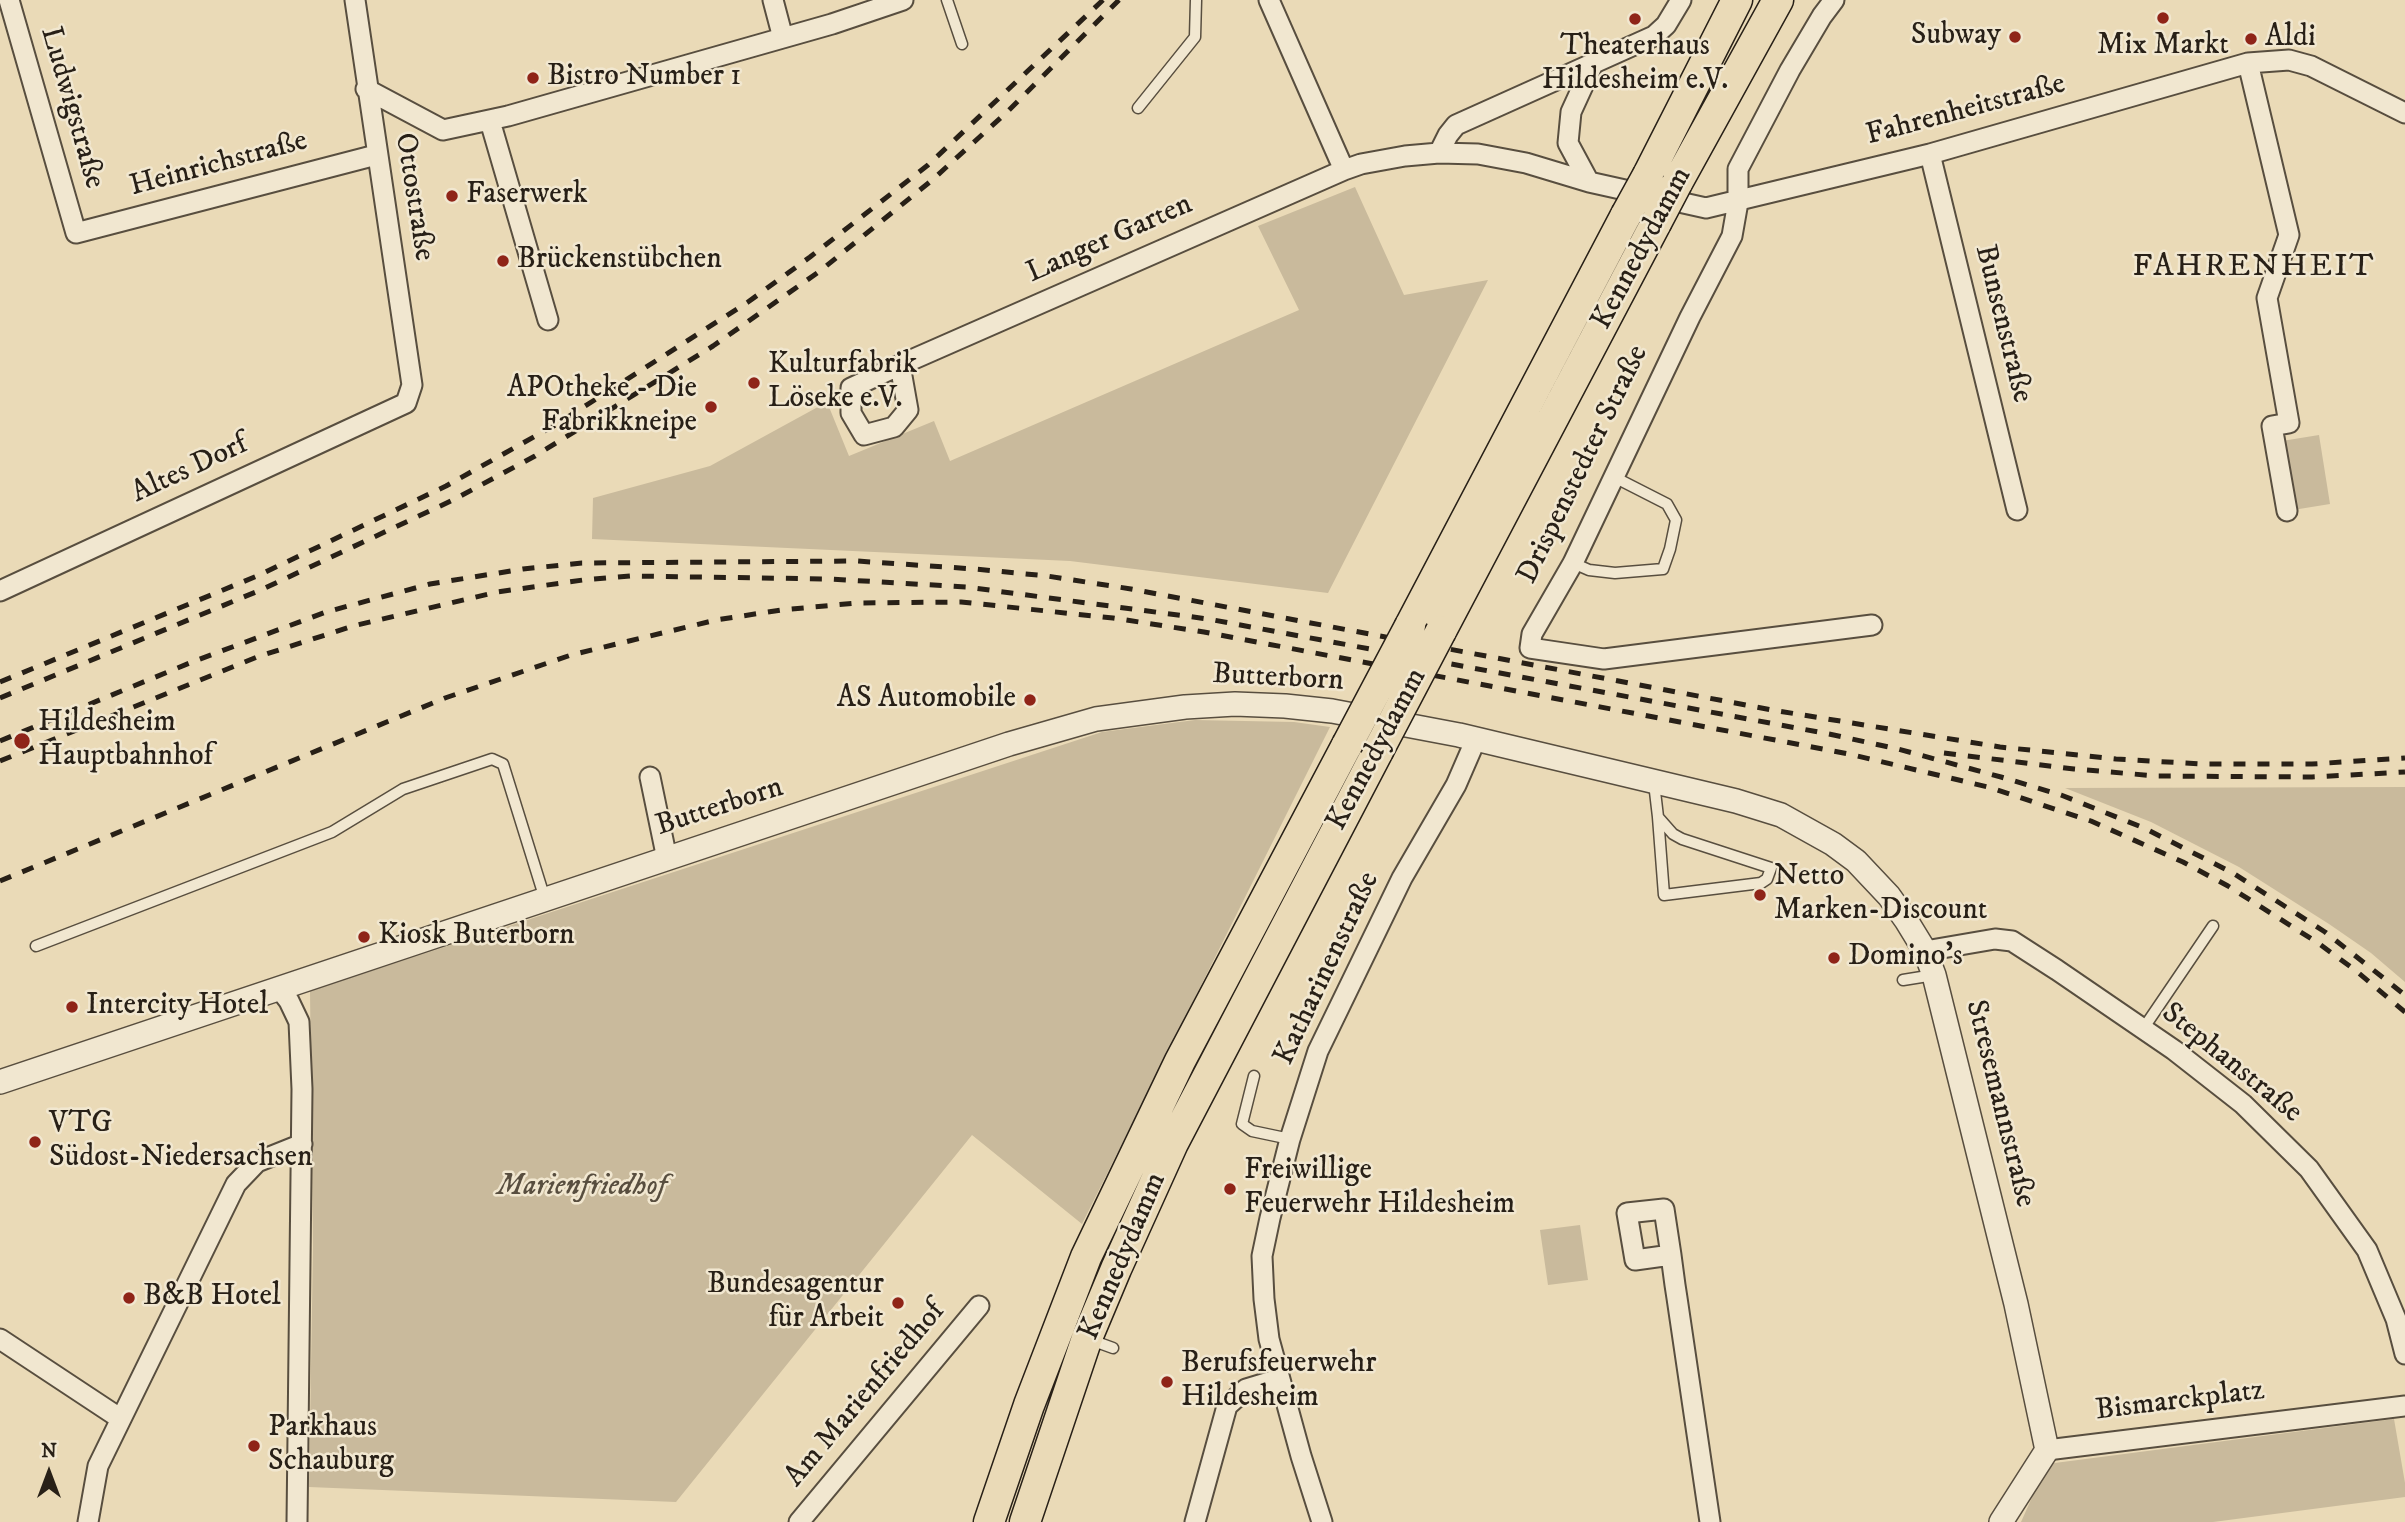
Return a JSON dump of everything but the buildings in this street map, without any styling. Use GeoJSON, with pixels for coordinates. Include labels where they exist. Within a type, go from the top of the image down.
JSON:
{"type":"FeatureCollection","features":[{"type":"Feature","properties":{"kind":"main road","name":"Kennedydamm"},"geometry":{"type":"LineString","coordinates":[[1025,1522],[1081,1336],[1086,1257],[1174,1073],[1738,0]]}},
{"type":"Feature","properties":{"kind":"main road","name":"Kennedydamm"},"geometry":{"type":"LineString","coordinates":[[989,1522],[1025,1418],[1081,1336],[1173,1143],[1677,183],[1778,0]]}},
{"type":"Feature","properties":{"kind":"street","name":"Ludwigstraße"},"geometry":{"type":"LineString","coordinates":[[9,0],[76,233]]}},
{"type":"Feature","properties":{"kind":"street","name":"Ottostraße"},"geometry":{"type":"LineString","coordinates":[[355,0],[366,89],[412,385],[406,403]]}},
{"type":"Feature","properties":{"kind":"street"},"geometry":{"type":"LineString","coordinates":[[773,0],[783,37]]}},
{"type":"Feature","properties":{"kind":"street"},"geometry":{"type":"LineString","coordinates":[[366,89],[443,130],[490,121],[903,0]]}},
{"type":"Feature","properties":{"kind":"street"},"geometry":{"type":"LineString","coordinates":[[1269,0],[1344,170]]}},
{"type":"Feature","properties":{"kind":"street"},"geometry":{"type":"LineString","coordinates":[[1438,153],[1456,125],[1654,36],[1666,25],[1681,0]]}},
{"type":"Feature","properties":{"kind":"street","name":"Drispenstedter Straße"},"geometry":{"type":"LineString","coordinates":[[1834,0],[1790,70],[1738,169],[1738,202],[1732,236],[1690,317],[1573,564],[1532,634],[1530,648],[1604,659],[1872,625]]}},
{"type":"Feature","properties":{"kind":"street","name":"Fahrenheitstraße"},"geometry":{"type":"LineString","coordinates":[[1738,202],[1930,154],[2248,63],[2290,60],[2311,66],[2405,113]]}},
{"type":"Feature","properties":{"kind":"street"},"geometry":{"type":"LineString","coordinates":[[2248,63],[2289,235],[2267,298],[2289,423],[2272,426],[2287,511]]}},
{"type":"Feature","properties":{"kind":"street"},"geometry":{"type":"LineString","coordinates":[[1589,182],[1568,143],[1571,112],[1593,64]]}},
{"type":"Feature","properties":{"kind":"street"},"geometry":{"type":"LineString","coordinates":[[490,121],[548,320]]}},
{"type":"Feature","properties":{"kind":"street","name":"Langer Garten"},"geometry":{"type":"LineString","coordinates":[[900,365],[1344,170],[1377,161],[1438,153],[1478,154],[1706,208],[1738,202]]}},
{"type":"Feature","properties":{"kind":"street","name":"Bunsenstraße"},"geometry":{"type":"LineString","coordinates":[[1930,154],[2017,509]]}},
{"type":"Feature","properties":{"kind":"street","name":"Heinrichstraße"},"geometry":{"type":"LineString","coordinates":[[76,233],[376,155]]}},
{"type":"Feature","properties":{"kind":"street","name":"Altes Dorf"},"geometry":{"type":"LineString","coordinates":[[0,591],[406,403]]}},
{"type":"Feature","properties":{"kind":"street","name":"Butterborn"},"geometry":{"type":"LineString","coordinates":[[0,1082],[1009,744],[1096,719],[1126,713],[1235,704],[1302,707],[1376,718],[1476,739]]}},
{"type":"Feature","properties":{"kind":"street","name":"Stresemannstraße"},"geometry":{"type":"LineString","coordinates":[[1476,739],[1758,807],[1781,815],[1833,844],[1856,861],[1889,896],[1925,951],[1934,975],[2016,1304],[2047,1450]]}},
{"type":"Feature","properties":{"kind":"street","name":"Katharinenstraße"},"geometry":{"type":"LineString","coordinates":[[1322,1522],[1269,1339],[1262,1256],[1290,1139],[1318,1051],[1402,878],[1456,785],[1476,739]]}},
{"type":"Feature","properties":{"kind":"street"},"geometry":{"type":"LineString","coordinates":[[650,778],[667,859]]}},
{"type":"Feature","properties":{"kind":"street","name":"Stephanstraße"},"geometry":{"type":"LineString","coordinates":[[1925,951],[1995,939],[2012,941],[2174,1050],[2243,1104],[2309,1169],[2367,1250],[2396,1320],[2405,1353]]}},
{"type":"Feature","properties":{"kind":"street"},"geometry":{"type":"LineString","coordinates":[[279,988],[299,1022],[302,1144],[297,1522]]}},
{"type":"Feature","properties":{"kind":"street"},"geometry":{"type":"LineString","coordinates":[[88,1522],[98,1466],[236,1185],[257,1162],[302,1144]]}},
{"type":"Feature","properties":{"kind":"street"},"geometry":{"type":"LineString","coordinates":[[1671,1255],[1710,1522]]}},
{"type":"Feature","properties":{"kind":"street","name":"Am Marienfriedhof"},"geometry":{"type":"LineString","coordinates":[[799,1522],[979,1306]]}},
{"type":"Feature","properties":{"kind":"street"},"geometry":{"type":"LineString","coordinates":[[0,1339],[121,1419]]}},
{"type":"Feature","properties":{"kind":"street"},"geometry":{"type":"LineString","coordinates":[[1195,1522],[1227,1406],[1246,1389],[1279,1379]]}},
{"type":"Feature","properties":{"kind":"street","name":"Bismarckplatz"},"geometry":{"type":"LineString","coordinates":[[2047,1450],[2405,1406]]}},
{"type":"Feature","properties":{"kind":"street"},"geometry":{"type":"LineString","coordinates":[[2001,1522],[2047,1450]]}},
{"type":"Feature","properties":{"kind":"lane"},"geometry":{"type":"LineString","coordinates":[[947,0],[962,44]]}},
{"type":"Feature","properties":{"kind":"lane"},"geometry":{"type":"LineString","coordinates":[[1138,108],[1195,37],[1196,0]]}},
{"type":"Feature","properties":{"kind":"lane"},"geometry":{"type":"LineString","coordinates":[[1573,564],[1589,570],[1615,573],[1663,569],[1676,520],[1667,504],[1614,477]]}},
{"type":"Feature","properties":{"kind":"lane"},"geometry":{"type":"LineString","coordinates":[[36,946],[332,832],[403,789],[492,759],[503,764],[545,899]]}},
{"type":"Feature","properties":{"kind":"lane"},"geometry":{"type":"LineString","coordinates":[[1654,782],[1664,895],[1761,883],[1768,879],[1771,868],[1682,839],[1673,834],[1658,817]]}},
{"type":"Feature","properties":{"kind":"lane"},"geometry":{"type":"LineString","coordinates":[[2143,1029],[2213,926]]}},
{"type":"Feature","properties":{"kind":"lane"},"geometry":{"type":"LineString","coordinates":[[1903,980],[1934,975]]}},
{"type":"Feature","properties":{"kind":"lane"},"geometry":{"type":"LineString","coordinates":[[1254,1076],[1242,1124],[1252,1130],[1290,1139]]}},
{"type":"Feature","properties":{"kind":"green space"},"geometry":{"type":"Polygon","coordinates":[[[1355,187],[1404,295],[1488,280],[1328,593],[1070,561],[592,539],[593,498],[710,466],[827,402],[849,456],[934,421],[950,461],[1299,310],[1258,226],[1355,187]]]}},
{"type":"Feature","properties":{"kind":"green space"},"geometry":{"type":"Polygon","coordinates":[[[2319,435],[2330,504],[2293,510],[2282,441],[2319,435]]]}},
{"type":"Feature","properties":{"kind":"green space","name":"Marienfriedhof"},"geometry":{"type":"Polygon","coordinates":[[[1195,720],[1294,722],[1330,727],[1082,1224],[972,1135],[676,1502],[309,1487],[313,1247],[310,991],[1102,732],[1195,720]]]}},
{"type":"Feature","properties":{"kind":"green space"},"geometry":{"type":"Polygon","coordinates":[[[2405,787],[2405,982],[2371,953],[2239,867],[2151,822],[2065,788],[2405,787]]]}},
{"type":"Feature","properties":{"kind":"green space"},"geometry":{"type":"Polygon","coordinates":[[[1580,1225],[1588,1280],[1548,1285],[1540,1230],[1580,1225]]]}},
{"type":"Feature","properties":{"kind":"green space"},"geometry":{"type":"Polygon","coordinates":[[[2394,1419],[2405,1497],[2213,1522],[2021,1522],[2047,1464],[2394,1419]]]}},
{"type":"Feature","properties":{"kind":"railway"},"geometry":{"type":"LineString","coordinates":[[0,682],[257,576],[446,486],[557,424],[748,302],[810,257],[928,165],[1103,0]]}},
{"type":"Feature","properties":{"kind":"railway"},"geometry":{"type":"LineString","coordinates":[[0,698],[263,589],[453,500],[535,456],[713,346],[820,271],[931,181],[1006,113],[1119,0]]}},
{"type":"Feature","properties":{"kind":"railway"},"geometry":{"type":"LineString","coordinates":[[0,741],[192,662],[326,612],[430,584],[523,569],[582,563],[857,561],[1047,576],[1131,589],[1772,710],[2000,747],[2116,759],[2202,764],[2312,764],[2405,758]]}},
{"type":"Feature","properties":{"kind":"railway"},"geometry":{"type":"LineString","coordinates":[[0,761],[257,657],[353,626],[497,592],[630,576],[830,579],[966,587],[1208,619],[1829,734],[1898,749],[2001,777],[2061,795],[2144,828],[2233,873],[2325,932],[2405,995]]}},
{"type":"Feature","properties":{"kind":"railway"},"geometry":{"type":"LineString","coordinates":[[0,881],[445,698],[571,655],[716,620],[781,610],[857,603],[961,602],[1113,618],[1204,632],[1849,754],[1988,787],[2091,821],[2183,862],[2228,886],[2318,943],[2405,1012]]}},
{"type":"Feature","properties":{"kind":"railway"},"geometry":{"type":"LineString","coordinates":[[1944,753],[2157,776],[2312,777],[2405,772]]}},
{"type":"Feature","properties":{"kind":"place","name":"Mix Markt"},"geometry":{"type":"Point","coordinates":[2163,18]}},
{"type":"Feature","properties":{"kind":"place","name":"Theaterhaus Hildesheim e.V."},"geometry":{"type":"Point","coordinates":[1635,19]}},
{"type":"Feature","properties":{"kind":"place","name":"Subway"},"geometry":{"type":"Point","coordinates":[2015,37]}},
{"type":"Feature","properties":{"kind":"place","name":"Aldi"},"geometry":{"type":"Point","coordinates":[2251,39]}},
{"type":"Feature","properties":{"kind":"place","name":"Bistro Number 1"},"geometry":{"type":"Point","coordinates":[533,78]}},
{"type":"Feature","properties":{"kind":"place","name":"Faserwerk"},"geometry":{"type":"Point","coordinates":[452,196]}},
{"type":"Feature","properties":{"kind":"place","name":"Brückenstübchen"},"geometry":{"type":"Point","coordinates":[503,261]}},
{"type":"Feature","properties":{"kind":"place","name":"Kulturfabrik Löseke e.V."},"geometry":{"type":"Point","coordinates":[754,383]}},
{"type":"Feature","properties":{"kind":"place","name":"APOtheke - Die Fabrikkneipe"},"geometry":{"type":"Point","coordinates":[711,407]}},
{"type":"Feature","properties":{"kind":"place","name":"AS Automobile"},"geometry":{"type":"Point","coordinates":[1030,700]}},
{"type":"Feature","properties":{"kind":"place","name":"Hildesheim Hauptbahnhof"},"geometry":{"type":"Point","coordinates":[22,741]}},
{"type":"Feature","properties":{"kind":"place","name":"Netto Marken-Discount"},"geometry":{"type":"Point","coordinates":[1760,895]}},
{"type":"Feature","properties":{"kind":"place","name":"Kiosk Buterborn"},"geometry":{"type":"Point","coordinates":[364,937]}},
{"type":"Feature","properties":{"kind":"place","name":"Domino's"},"geometry":{"type":"Point","coordinates":[1834,958]}},
{"type":"Feature","properties":{"kind":"place","name":"Intercity Hotel"},"geometry":{"type":"Point","coordinates":[72,1007]}},
{"type":"Feature","properties":{"kind":"place","name":"VTG Südost-Niedersachsen"},"geometry":{"type":"Point","coordinates":[35,1142]}},
{"type":"Feature","properties":{"kind":"place","name":"Freiwillige Feuerwehr Hildesheim"},"geometry":{"type":"Point","coordinates":[1230,1189]}},
{"type":"Feature","properties":{"kind":"place","name":"B&B Hotel"},"geometry":{"type":"Point","coordinates":[129,1298]}},
{"type":"Feature","properties":{"kind":"place","name":"Bundesagentur für Arbeit"},"geometry":{"type":"Point","coordinates":[898,1303]}},
{"type":"Feature","properties":{"kind":"place","name":"Berufsfeuerwehr Hildesheim"},"geometry":{"type":"Point","coordinates":[1167,1382]}},
{"type":"Feature","properties":{"kind":"place","name":"Parkhaus Schauburg"},"geometry":{"type":"Point","coordinates":[254,1446]}},
{"type":"Feature","properties":{"kind":"district","name":"FAHRENHEIT"},"geometry":{"type":"Point","coordinates":[2254,268]}}]}
